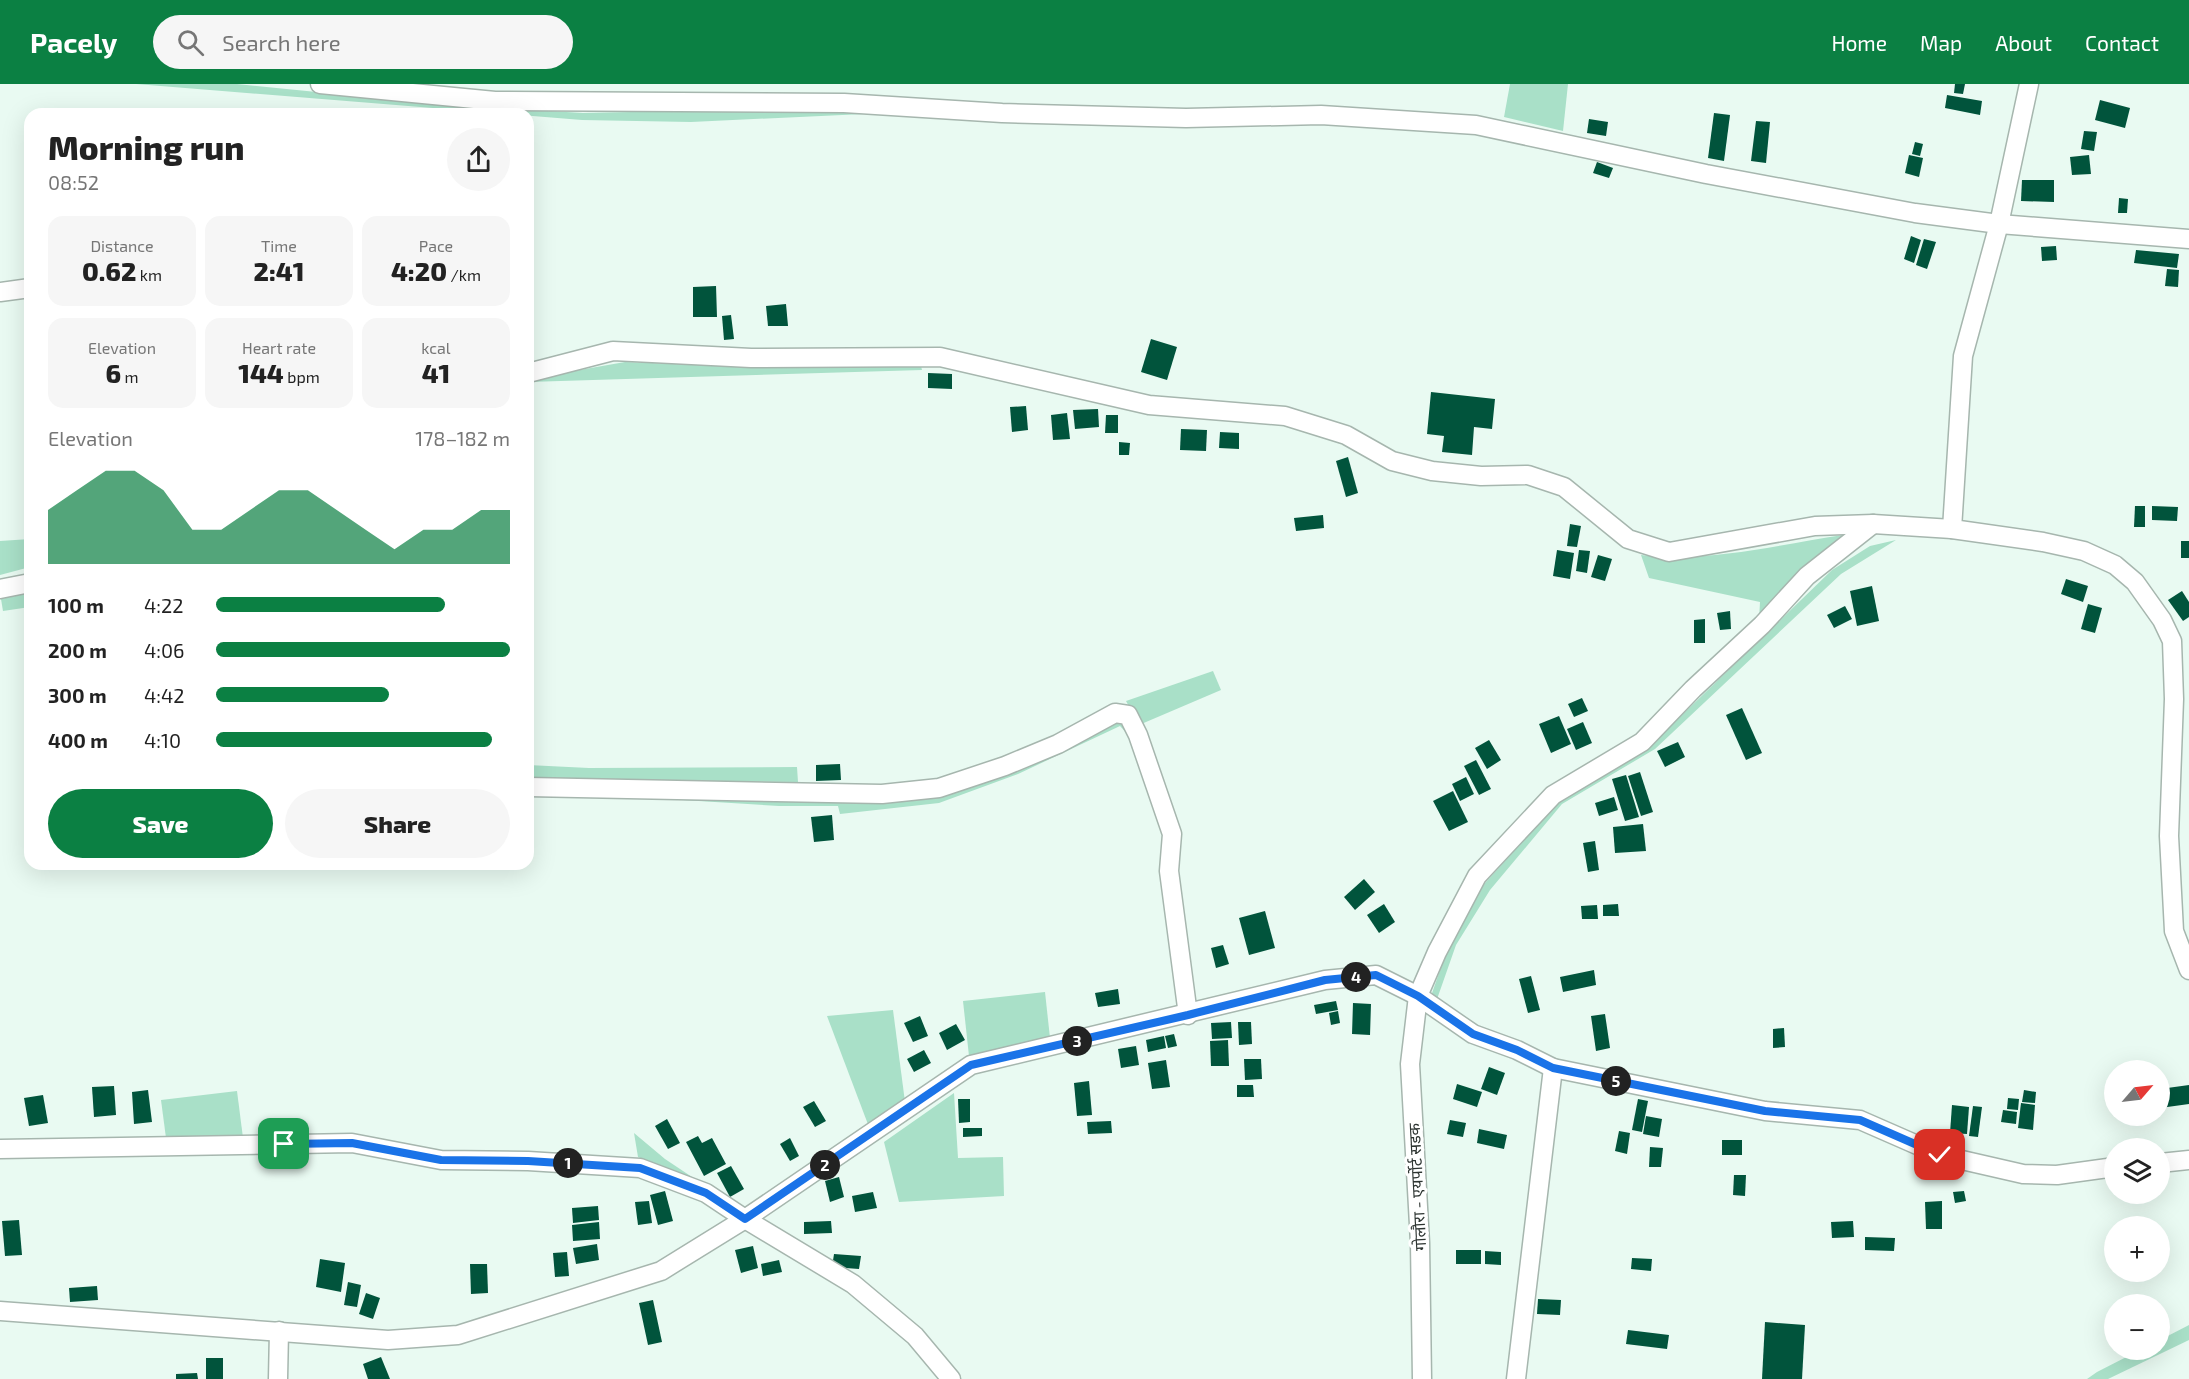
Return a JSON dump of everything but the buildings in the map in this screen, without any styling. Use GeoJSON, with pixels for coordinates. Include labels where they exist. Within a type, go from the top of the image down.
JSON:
{"type":"FeatureCollection","features":[{"type":"Feature","properties":{"kind":"street"},"geometry":{"type":"LineString","coordinates":[[320,84],[495,101],[844,103],[1002,113],[1186,118],[1321,115],[1476,125],[1717,177],[1915,213],[1998,224],[2189,239]]}},
{"type":"Feature","properties":{"kind":"street"},"geometry":{"type":"LineString","coordinates":[[1952,530],[1963,356],[1998,224],[2029,84]]}},
{"type":"Feature","properties":{"kind":"street"},"geometry":{"type":"LineString","coordinates":[[0,292],[24,289]]}},
{"type":"Feature","properties":{"kind":"street"},"geometry":{"type":"LineString","coordinates":[[534,371],[613,351],[751,358],[940,357],[1149,405],[1286,416],[1346,435],[1392,461],[1432,471],[1480,476],[1528,475],[1564,487],[1628,539],[1669,552],[1815,526],[1873,524],[1952,530],[2043,542],[2084,551],[2115,565],[2135,582],[2162,620],[2172,641],[2174,699],[2169,836],[2174,931],[2189,970]]}},
{"type":"Feature","properties":{"kind":"street","name":"गोलौरा - एयर्पोर्ट सडक"},"geometry":{"type":"LineString","coordinates":[[1422,1379],[1420,1243],[1410,1064],[1418,996],[1437,952],[1477,876],[1553,795],[1642,742],[1693,689],[1762,625],[1807,576],[1873,524]]}},
{"type":"Feature","properties":{"kind":"street"},"geometry":{"type":"LineString","coordinates":[[0,589],[24,584]]}},
{"type":"Feature","properties":{"kind":"street"},"geometry":{"type":"LineString","coordinates":[[534,787],[882,794],[939,789],[1005,766],[1058,744],[1115,712],[1128,715],[1138,735],[1172,834],[1169,871],[1188,1015]]}},
{"type":"Feature","properties":{"kind":"street"},"geometry":{"type":"LineString","coordinates":[[0,1311],[388,1340],[458,1335],[661,1271],[745,1219],[971,1065],[1188,1015],[1325,980],[1376,975],[1418,996],[1473,1034],[1517,1050],[1553,1068],[1765,1111],[1860,1120],[1940,1155],[2023,1174],[2058,1174],[2104,1168]]}},
{"type":"Feature","properties":{"kind":"street"},"geometry":{"type":"LineString","coordinates":[[1516,1379],[1553,1068]]}},
{"type":"Feature","properties":{"kind":"street"},"geometry":{"type":"LineString","coordinates":[[0,1149],[352,1143],[441,1160],[528,1161],[640,1168],[706,1193],[853,1284],[915,1336],[951,1379]]}},
{"type":"Feature","properties":{"kind":"street"},"geometry":{"type":"LineString","coordinates":[[2170,1162],[2189,1160]]}},
{"type":"Feature","properties":{"kind":"street"},"geometry":{"type":"LineString","coordinates":[[278,1379],[279,1331]]}},
{"type":"Feature","properties":{"kind":"green space"},"geometry":{"type":"Polygon","coordinates":[[[136,84],[237,84],[498,108],[433,108],[136,84]]]}},
{"type":"Feature","properties":{"kind":"green space"},"geometry":{"type":"Polygon","coordinates":[[[1510,84],[1568,84],[1563,131],[1504,117],[1510,84]]]}},
{"type":"Feature","properties":{"kind":"green space"},"geometry":{"type":"Polygon","coordinates":[[[823,108],[864,114],[691,122],[582,120],[534,116],[534,110],[583,113],[823,108]]]}},
{"type":"Feature","properties":{"kind":"green space"},"geometry":{"type":"Polygon","coordinates":[[[625,362],[734,366],[921,366],[922,370],[534,382],[534,378],[625,362]]]}},
{"type":"Feature","properties":{"kind":"green space"},"geometry":{"type":"Polygon","coordinates":[[[1843,535],[1804,570],[1759,620],[1760,602],[1649,578],[1641,555],[1692,557],[1717,555],[1843,535]]]}},
{"type":"Feature","properties":{"kind":"green space"},"geometry":{"type":"Polygon","coordinates":[[[24,539],[24,569],[0,575],[0,541],[24,539]]]}},
{"type":"Feature","properties":{"kind":"green space"},"geometry":{"type":"Polygon","coordinates":[[[1896,540],[1841,574],[1655,749],[1562,804],[1490,890],[1456,945],[1436,1002],[1431,996],[1451,939],[1485,883],[1559,802],[1652,744],[1832,570],[1870,546],[1896,540]]]}},
{"type":"Feature","properties":{"kind":"green space"},"geometry":{"type":"Polygon","coordinates":[[[24,594],[24,608],[3,611],[1,599],[24,594]]]}},
{"type":"Feature","properties":{"kind":"green space"},"geometry":{"type":"Polygon","coordinates":[[[1213,671],[1221,690],[1139,725],[1126,701],[1213,671]]]}},
{"type":"Feature","properties":{"kind":"green space"},"geometry":{"type":"Polygon","coordinates":[[[1115,718],[1126,721],[1133,740],[1120,726],[1018,774],[939,803],[840,814],[838,806],[779,806],[633,797],[939,794],[1115,718]]]}},
{"type":"Feature","properties":{"kind":"green space"},"geometry":{"type":"Polygon","coordinates":[[[534,765],[589,768],[797,767],[798,782],[534,781],[534,765]]]}},
{"type":"Feature","properties":{"kind":"green space"},"geometry":{"type":"Polygon","coordinates":[[[1045,992],[1050,1038],[969,1056],[963,1001],[1045,992]]]}},
{"type":"Feature","properties":{"kind":"green space"},"geometry":{"type":"Polygon","coordinates":[[[893,1010],[905,1102],[869,1127],[827,1016],[893,1010]]]}},
{"type":"Feature","properties":{"kind":"green space"},"geometry":{"type":"Polygon","coordinates":[[[237,1091],[243,1138],[166,1138],[161,1100],[237,1091]]]}},
{"type":"Feature","properties":{"kind":"green space"},"geometry":{"type":"Polygon","coordinates":[[[954,1093],[958,1158],[1003,1157],[1004,1196],[899,1202],[884,1142],[954,1093]]]}},
{"type":"Feature","properties":{"kind":"green space"},"geometry":{"type":"Polygon","coordinates":[[[634,1133],[665,1159],[710,1189],[638,1157],[634,1133]]]}},
{"type":"Feature","properties":{"kind":"green space"},"geometry":{"type":"Polygon","coordinates":[[[2189,1325],[2189,1340],[2170,1349],[2170,1335],[2189,1325]]]}},
{"type":"Feature","properties":{"kind":"green space"},"geometry":{"type":"Polygon","coordinates":[[[2120,1360],[2147,1360],[2108,1379],[2087,1379],[2120,1360]]]}},
{"type":"Feature","properties":{"kind":"route"},"geometry":{"type":"LineString","coordinates":[[284,1144],[352,1143],[441,1160],[528,1161],[640,1168],[706,1193],[745,1219],[971,1065],[1188,1015],[1325,980],[1376,975],[1418,996],[1473,1034],[1517,1050],[1553,1068],[1765,1111],[1860,1120],[1940,1155]]}}]}
